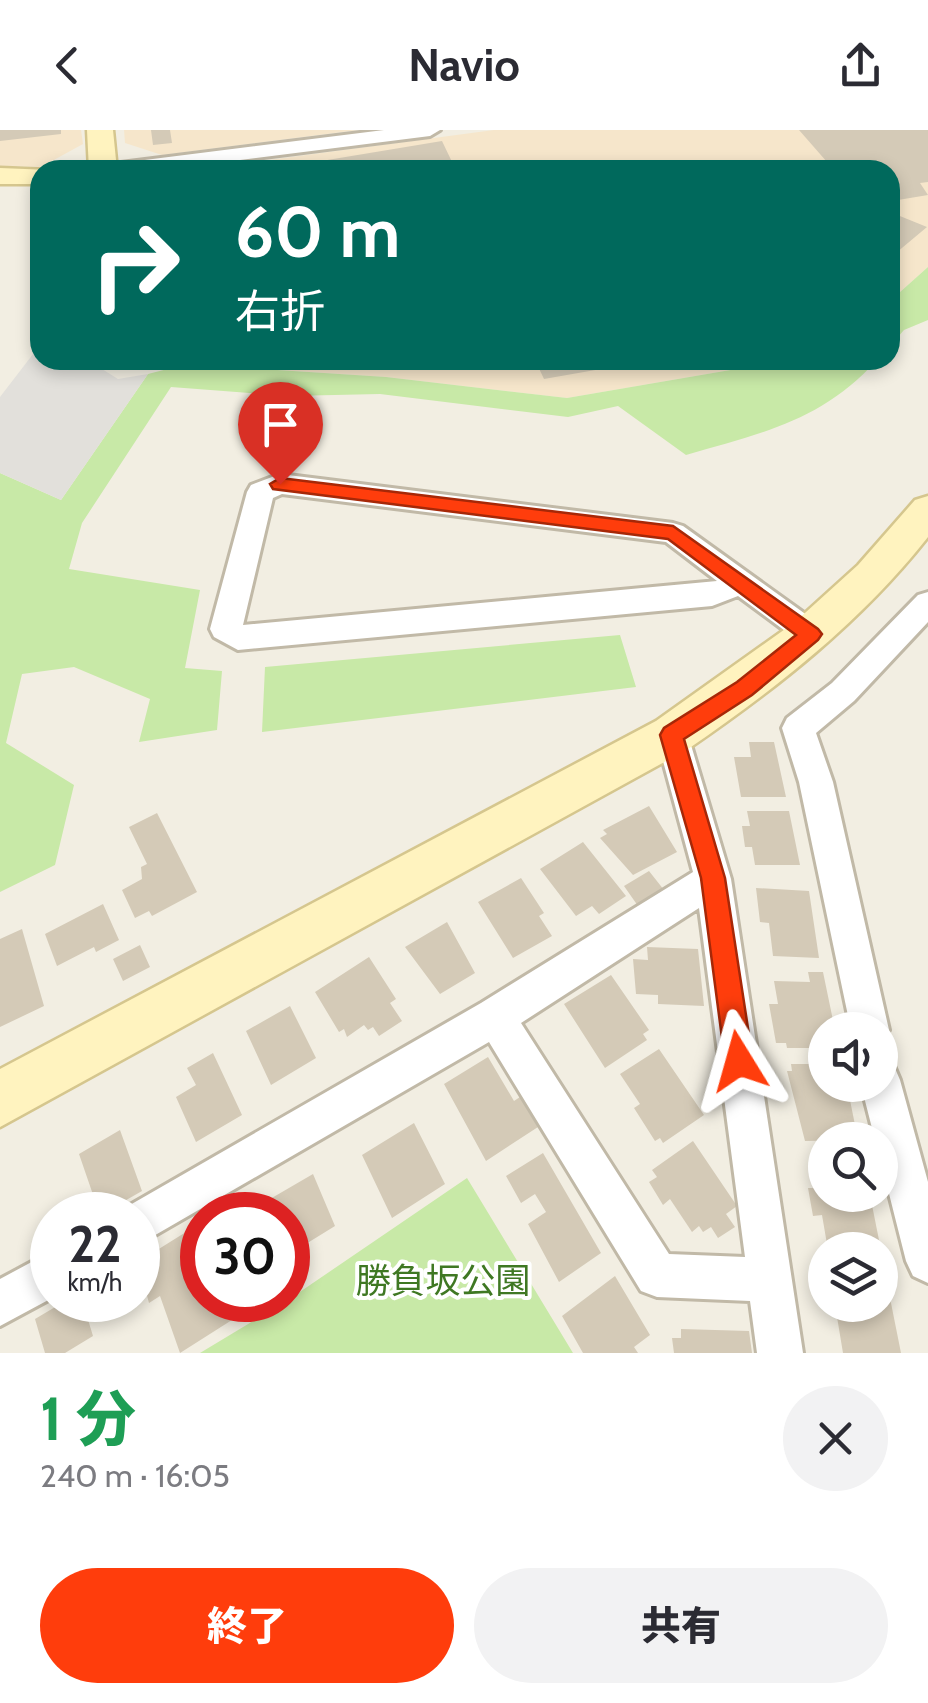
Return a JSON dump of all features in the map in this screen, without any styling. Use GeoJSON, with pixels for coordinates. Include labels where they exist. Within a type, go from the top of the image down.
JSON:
{"type":"FeatureCollection","features":[{"type":"Feature","properties":{"kind":"street"},"geometry":{"type":"LineString","coordinates":[[100,130],[102,160]]}},
{"type":"Feature","properties":{"kind":"street"},"geometry":{"type":"LineString","coordinates":[[192,160],[430,130]]}},
{"type":"Feature","properties":{"kind":"street"},"geometry":{"type":"LineString","coordinates":[[0,176],[30,176]]}},
{"type":"Feature","properties":{"kind":"street"},"geometry":{"type":"LineString","coordinates":[[738,584],[712,595],[238,638],[224,629],[261,492],[280,484],[673,533],[811,634]]}},
{"type":"Feature","properties":{"kind":"street"},"geometry":{"type":"LineString","coordinates":[[0,1100],[672,735],[744,688],[811,634],[849,600],[928,510]]}},
{"type":"Feature","properties":{"kind":"street"},"geometry":{"type":"LineString","coordinates":[[866,1012],[816,782],[798,728],[843,692],[928,603]]}},
{"type":"Feature","properties":{"kind":"street"},"geometry":{"type":"LineString","coordinates":[[672,735],[713,878],[780,1353]]}},
{"type":"Feature","properties":{"kind":"street"},"geometry":{"type":"LineString","coordinates":[[160,1211],[496,1017],[713,878]]}},
{"type":"Feature","properties":{"kind":"street"},"geometry":{"type":"LineString","coordinates":[[496,1017],[657,1275],[771,1280]]}},
{"type":"Feature","properties":{"kind":"street"},"geometry":{"type":"LineString","coordinates":[[886,1102],[928,1260]]}},
{"type":"Feature","properties":{"kind":"street"},"geometry":{"type":"LineString","coordinates":[[0,1304],[30,1286]]}},
{"type":"Feature","properties":{"kind":"shaded area"},"geometry":{"type":"Polygon","coordinates":[[[0,130],[81,130],[83,144],[54,160],[30,160],[30,167],[0,166],[0,130]]]}},
{"type":"Feature","properties":{"kind":"shaded area"},"geometry":{"type":"Polygon","coordinates":[[[124,130],[358,130],[162,155],[125,143],[124,130]]]}},
{"type":"Feature","properties":{"kind":"shaded area"},"geometry":{"type":"Polygon","coordinates":[[[494,130],[928,130],[928,267],[900,292],[900,160],[270,160],[494,130]]]}},
{"type":"Feature","properties":{"kind":"shaded area"},"geometry":{"type":"Polygon","coordinates":[[[30,358],[30,370],[104,370],[118,379],[148,374],[61,500],[0,473],[0,397],[30,358]]]}},
{"type":"Feature","properties":{"kind":"shaded area"},"geometry":{"type":"Polygon","coordinates":[[[279,370],[730,370],[567,398],[386,377],[279,370]]]}},
{"type":"Feature","properties":{"kind":"green space"},"geometry":{"type":"Polygon","coordinates":[[[928,267],[928,320],[900,335],[900,292],[928,267]]]}},
{"type":"Feature","properties":{"kind":"green space"},"geometry":{"type":"Polygon","coordinates":[[[164,370],[279,370],[386,377],[567,398],[730,370],[867,370],[835,397],[789,422],[686,455],[618,406],[568,417],[380,394],[289,396],[171,387],[82,523],[69,569],[200,590],[185,668],[222,671],[217,730],[139,742],[150,699],[74,667],[22,674],[6,743],[74,785],[55,865],[0,892],[0,473],[61,500],[148,374],[164,370]]]}},
{"type":"Feature","properties":{"kind":"green space"},"geometry":{"type":"Polygon","coordinates":[[[620,635],[636,687],[262,732],[265,667],[620,635]]]}},
{"type":"Feature","properties":{"kind":"green space","name":"勝負坂公園"},"geometry":{"type":"Polygon","coordinates":[[[467,1178],[573,1353],[200,1353],[251,1322],[310,1322],[310,1285],[467,1178]]]}},
{"type":"Feature","properties":{"kind":"building"},"geometry":{"type":"Polygon","coordinates":[[[0,130],[61,130],[61,134],[0,141],[0,130]]]}},
{"type":"Feature","properties":{"kind":"building"},"geometry":{"type":"Polygon","coordinates":[[[151,130],[170,130],[172,143],[153,145],[151,130]]]}},
{"type":"Feature","properties":{"kind":"building"},"geometry":{"type":"Polygon","coordinates":[[[799,130],[928,130],[928,182],[920,183],[928,195],[900,200],[900,160],[825,160],[799,130]]]}},
{"type":"Feature","properties":{"kind":"building"},"geometry":{"type":"Polygon","coordinates":[[[442,141],[451,160],[327,160],[442,141]]]}},
{"type":"Feature","properties":{"kind":"building"},"geometry":{"type":"Polygon","coordinates":[[[900,216],[927,227],[900,250],[900,216]]]}},
{"type":"Feature","properties":{"kind":"building"},"geometry":{"type":"Polygon","coordinates":[[[540,370],[595,370],[544,379],[540,370]]]}},
{"type":"Feature","properties":{"kind":"building"},"geometry":{"type":"Polygon","coordinates":[[[749,742],[774,742],[786,797],[741,797],[734,757],[751,757],[749,742]]]}},
{"type":"Feature","properties":{"kind":"building"},"geometry":{"type":"Polygon","coordinates":[[[649,806],[677,852],[633,875],[600,838],[607,834],[603,830],[649,806]]]}},
{"type":"Feature","properties":{"kind":"building"},"geometry":{"type":"Polygon","coordinates":[[[747,811],[789,811],[800,865],[755,865],[752,847],[745,847],[742,826],[750,826],[747,811]]]}},
{"type":"Feature","properties":{"kind":"building"},"geometry":{"type":"Polygon","coordinates":[[[157,813],[197,892],[152,916],[149,911],[135,918],[122,890],[142,879],[141,867],[147,864],[129,827],[157,813]]]}},
{"type":"Feature","properties":{"kind":"building"},"geometry":{"type":"Polygon","coordinates":[[[583,842],[626,896],[599,914],[592,906],[576,916],[540,869],[583,842]]]}},
{"type":"Feature","properties":{"kind":"building"},"geometry":{"type":"Polygon","coordinates":[[[649,871],[664,890],[638,906],[624,886],[649,871]]]}},
{"type":"Feature","properties":{"kind":"building"},"geometry":{"type":"Polygon","coordinates":[[[521,878],[544,913],[539,916],[552,936],[513,958],[478,902],[521,878]]]}},
{"type":"Feature","properties":{"kind":"building"},"geometry":{"type":"Polygon","coordinates":[[[756,888],[809,891],[819,958],[773,956],[769,923],[760,922],[756,888]]]}},
{"type":"Feature","properties":{"kind":"building"},"geometry":{"type":"Polygon","coordinates":[[[103,904],[119,940],[96,952],[94,947],[57,966],[45,934],[103,904]]]}},
{"type":"Feature","properties":{"kind":"building"},"geometry":{"type":"Polygon","coordinates":[[[447,922],[475,973],[440,994],[405,947],[447,922]]]}},
{"type":"Feature","properties":{"kind":"building"},"geometry":{"type":"Polygon","coordinates":[[[22,929],[44,1006],[0,1027],[0,939],[22,929]]]}},
{"type":"Feature","properties":{"kind":"building"},"geometry":{"type":"Polygon","coordinates":[[[140,945],[150,967],[123,981],[113,959],[140,945]]]}},
{"type":"Feature","properties":{"kind":"building"},"geometry":{"type":"Polygon","coordinates":[[[647,947],[698,949],[704,1006],[658,1004],[658,995],[636,994],[633,959],[648,960],[647,947]]]}},
{"type":"Feature","properties":{"kind":"building"},"geometry":{"type":"Polygon","coordinates":[[[369,957],[396,999],[390,1003],[402,1021],[379,1036],[373,1027],[368,1030],[364,1025],[347,1037],[344,1029],[339,1032],[315,992],[369,957]]]}},
{"type":"Feature","properties":{"kind":"building"},"geometry":{"type":"Polygon","coordinates":[[[808,972],[823,972],[831,1012],[808,1012],[808,1048],[787,1048],[786,1043],[776,1043],[769,1004],[778,1004],[774,981],[810,982],[808,972]]]}},
{"type":"Feature","properties":{"kind":"building"},"geometry":{"type":"Polygon","coordinates":[[[611,975],[649,1030],[643,1034],[647,1040],[605,1068],[564,1004],[611,975]]]}},
{"type":"Feature","properties":{"kind":"building"},"geometry":{"type":"Polygon","coordinates":[[[290,1006],[316,1058],[271,1085],[246,1031],[290,1006]]]}},
{"type":"Feature","properties":{"kind":"building"},"geometry":{"type":"Polygon","coordinates":[[[659,1049],[704,1115],[663,1143],[660,1138],[655,1141],[634,1108],[640,1104],[620,1074],[659,1049]]]}},
{"type":"Feature","properties":{"kind":"building"},"geometry":{"type":"Polygon","coordinates":[[[213,1053],[242,1115],[196,1142],[176,1097],[196,1085],[187,1068],[213,1053]]]}},
{"type":"Feature","properties":{"kind":"building"},"geometry":{"type":"Polygon","coordinates":[[[488,1057],[514,1101],[520,1097],[538,1127],[486,1161],[444,1084],[488,1057]]]}},
{"type":"Feature","properties":{"kind":"building"},"geometry":{"type":"Polygon","coordinates":[[[791,1064],[808,1064],[808,1102],[850,1102],[854,1122],[808,1122],[805,1141],[787,1071],[792,1071],[791,1064]]]}},
{"type":"Feature","properties":{"kind":"building"},"geometry":{"type":"Polygon","coordinates":[[[414,1123],[445,1184],[392,1218],[362,1155],[414,1123]]]}},
{"type":"Feature","properties":{"kind":"building"},"geometry":{"type":"Polygon","coordinates":[[[120,1130],[142,1191],[92,1192],[79,1154],[120,1130]]]}},
{"type":"Feature","properties":{"kind":"building"},"geometry":{"type":"Polygon","coordinates":[[[693,1141],[737,1206],[726,1214],[735,1227],[718,1238],[711,1227],[703,1232],[699,1226],[692,1232],[670,1199],[663,1205],[649,1182],[657,1177],[652,1170],[693,1141]]]}},
{"type":"Feature","properties":{"kind":"building"},"geometry":{"type":"Polygon","coordinates":[[[543,1153],[601,1253],[559,1282],[528,1224],[546,1212],[535,1194],[521,1203],[506,1176],[543,1153]]]}},
{"type":"Feature","properties":{"kind":"building"},"geometry":{"type":"Polygon","coordinates":[[[313,1174],[335,1226],[310,1241],[310,1192],[282,1192],[313,1174]]]}},
{"type":"Feature","properties":{"kind":"building"},"geometry":{"type":"Polygon","coordinates":[[[812,1212],[873,1212],[877,1232],[825,1232],[822,1215],[813,1216],[812,1212]]]}},
{"type":"Feature","properties":{"kind":"building"},"geometry":{"type":"Polygon","coordinates":[[[180,1236],[180,1322],[229,1322],[180,1353],[160,1296],[160,1248],[180,1236]]]}},
{"type":"Feature","properties":{"kind":"building"},"geometry":{"type":"Polygon","coordinates":[[[615,1276],[650,1335],[634,1347],[638,1353],[583,1353],[562,1316],[615,1276]]]}},
{"type":"Feature","properties":{"kind":"building"},"geometry":{"type":"Polygon","coordinates":[[[36,1322],[89,1322],[93,1336],[65,1353],[45,1353],[36,1322]]]}},
{"type":"Feature","properties":{"kind":"building"},"geometry":{"type":"Polygon","coordinates":[[[838,1322],[895,1322],[901,1353],[843,1353],[838,1322]]]}},
{"type":"Feature","properties":{"kind":"building"},"geometry":{"type":"Polygon","coordinates":[[[681,1329],[749,1331],[752,1353],[674,1353],[672,1338],[681,1338],[681,1329]]]}},
{"type":"Feature","properties":{"kind":"route"},"geometry":{"type":"LineString","coordinates":[[280,484],[673,533],[811,634],[744,688],[672,735],[713,878],[739,1061]]}}]}
